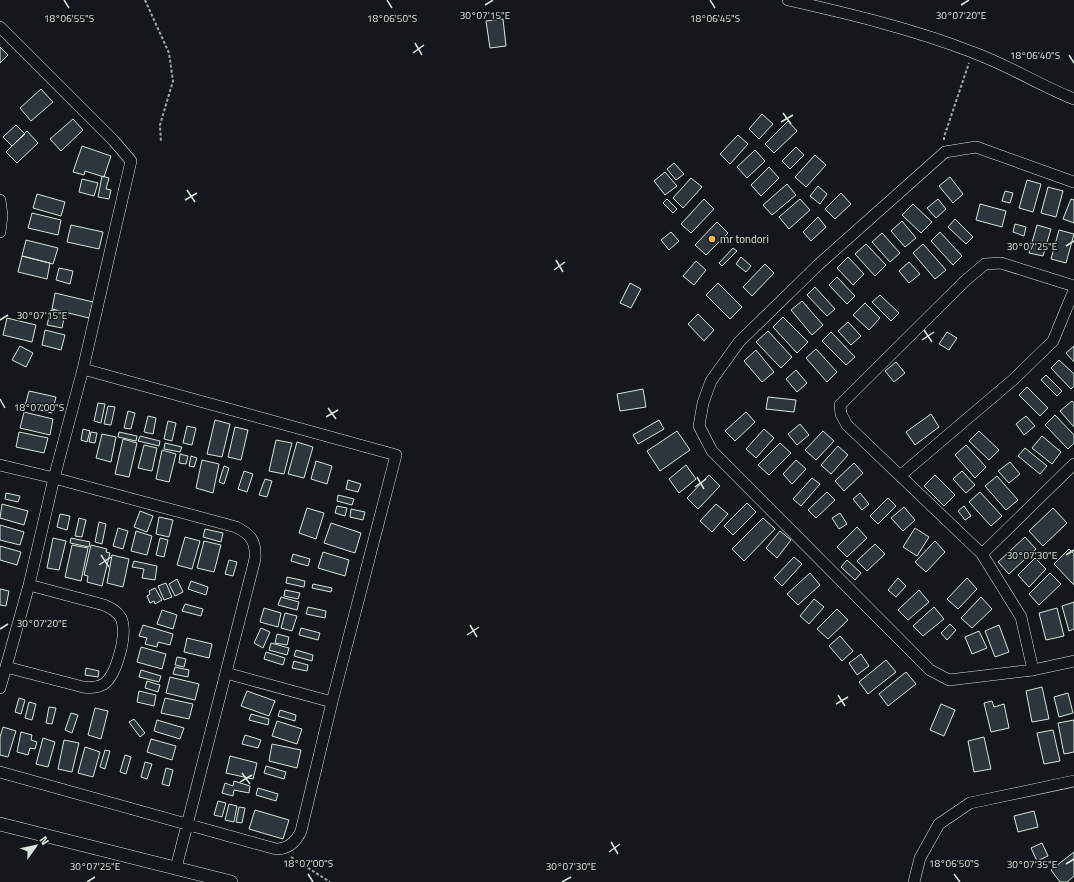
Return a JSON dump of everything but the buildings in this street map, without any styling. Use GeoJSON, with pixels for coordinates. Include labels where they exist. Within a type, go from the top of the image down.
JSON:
{"type":"FeatureCollection","features":[{"type":"Feature","properties":{"kind":"street"},"geometry":{"type":"LineString","coordinates":[[788,0],[853,15],[934,38],[1011,68],[1056,92],[1074,99]]}},
{"type":"Feature","properties":{"kind":"street"},"geometry":{"type":"LineString","coordinates":[[0,27],[114,140],[132,161],[83,369],[54,478],[29,585],[0,688]]}},
{"type":"Feature","properties":{"kind":"street"},"geometry":{"type":"LineString","coordinates":[[1074,182],[976,147],[945,152],[818,265],[739,342],[712,381],[703,403],[700,426],[712,451],[930,670],[949,680],[1032,670],[1074,661]]}},
{"type":"Feature","properties":{"kind":"street"},"geometry":{"type":"LineString","coordinates":[[0,200],[2,215],[0,232]]}},
{"type":"Feature","properties":{"kind":"street"},"geometry":{"type":"LineString","coordinates":[[1032,670],[1021,617],[982,554],[847,424],[841,414],[840,405],[966,280],[985,264],[1001,263],[1074,286]]}},
{"type":"Feature","properties":{"kind":"street"},"geometry":{"type":"LineString","coordinates":[[901,475],[1014,379],[1053,341],[1074,290]]}},
{"type":"Feature","properties":{"kind":"street"},"geometry":{"type":"LineString","coordinates":[[0,772],[276,849],[284,849],[292,844],[302,831],[332,702],[396,455],[83,369]]}},
{"type":"Feature","properties":{"kind":"street"},"geometry":{"type":"LineString","coordinates":[[982,554],[1074,464]]}},
{"type":"Feature","properties":{"kind":"street"},"geometry":{"type":"LineString","coordinates":[[0,465],[236,527],[245,532],[252,539],[255,549],[255,559],[176,868]]}},
{"type":"Feature","properties":{"kind":"street"},"geometry":{"type":"LineString","coordinates":[[6,667],[83,687],[93,688],[103,684],[111,678],[115,668],[124,627],[120,617],[113,609],[104,605],[29,585]]}},
{"type":"Feature","properties":{"kind":"street"},"geometry":{"type":"LineString","coordinates":[[226,673],[332,702]]}},
{"type":"Feature","properties":{"kind":"street"},"geometry":{"type":"LineString","coordinates":[[914,882],[920,858],[939,824],[970,804],[1074,781]]}},
{"type":"Feature","properties":{"kind":"street"},"geometry":{"type":"LineString","coordinates":[[0,824],[231,882]]}},
{"type":"Feature","properties":{"kind":"path"},"geometry":{"type":"LineString","coordinates":[[145,0],[169,53],[173,81],[160,125],[161,142]]}},
{"type":"Feature","properties":{"kind":"path"},"geometry":{"type":"LineString","coordinates":[[945,152],[944,137],[972,52]]}},
{"type":"Feature","properties":{"kind":"path"},"geometry":{"type":"LineString","coordinates":[[284,849],[291,857],[330,882]]}},
{"type":"Feature","properties":{"kind":"place","name":"mr tondori"},"geometry":{"type":"Point","coordinates":[712,239]}}]}
